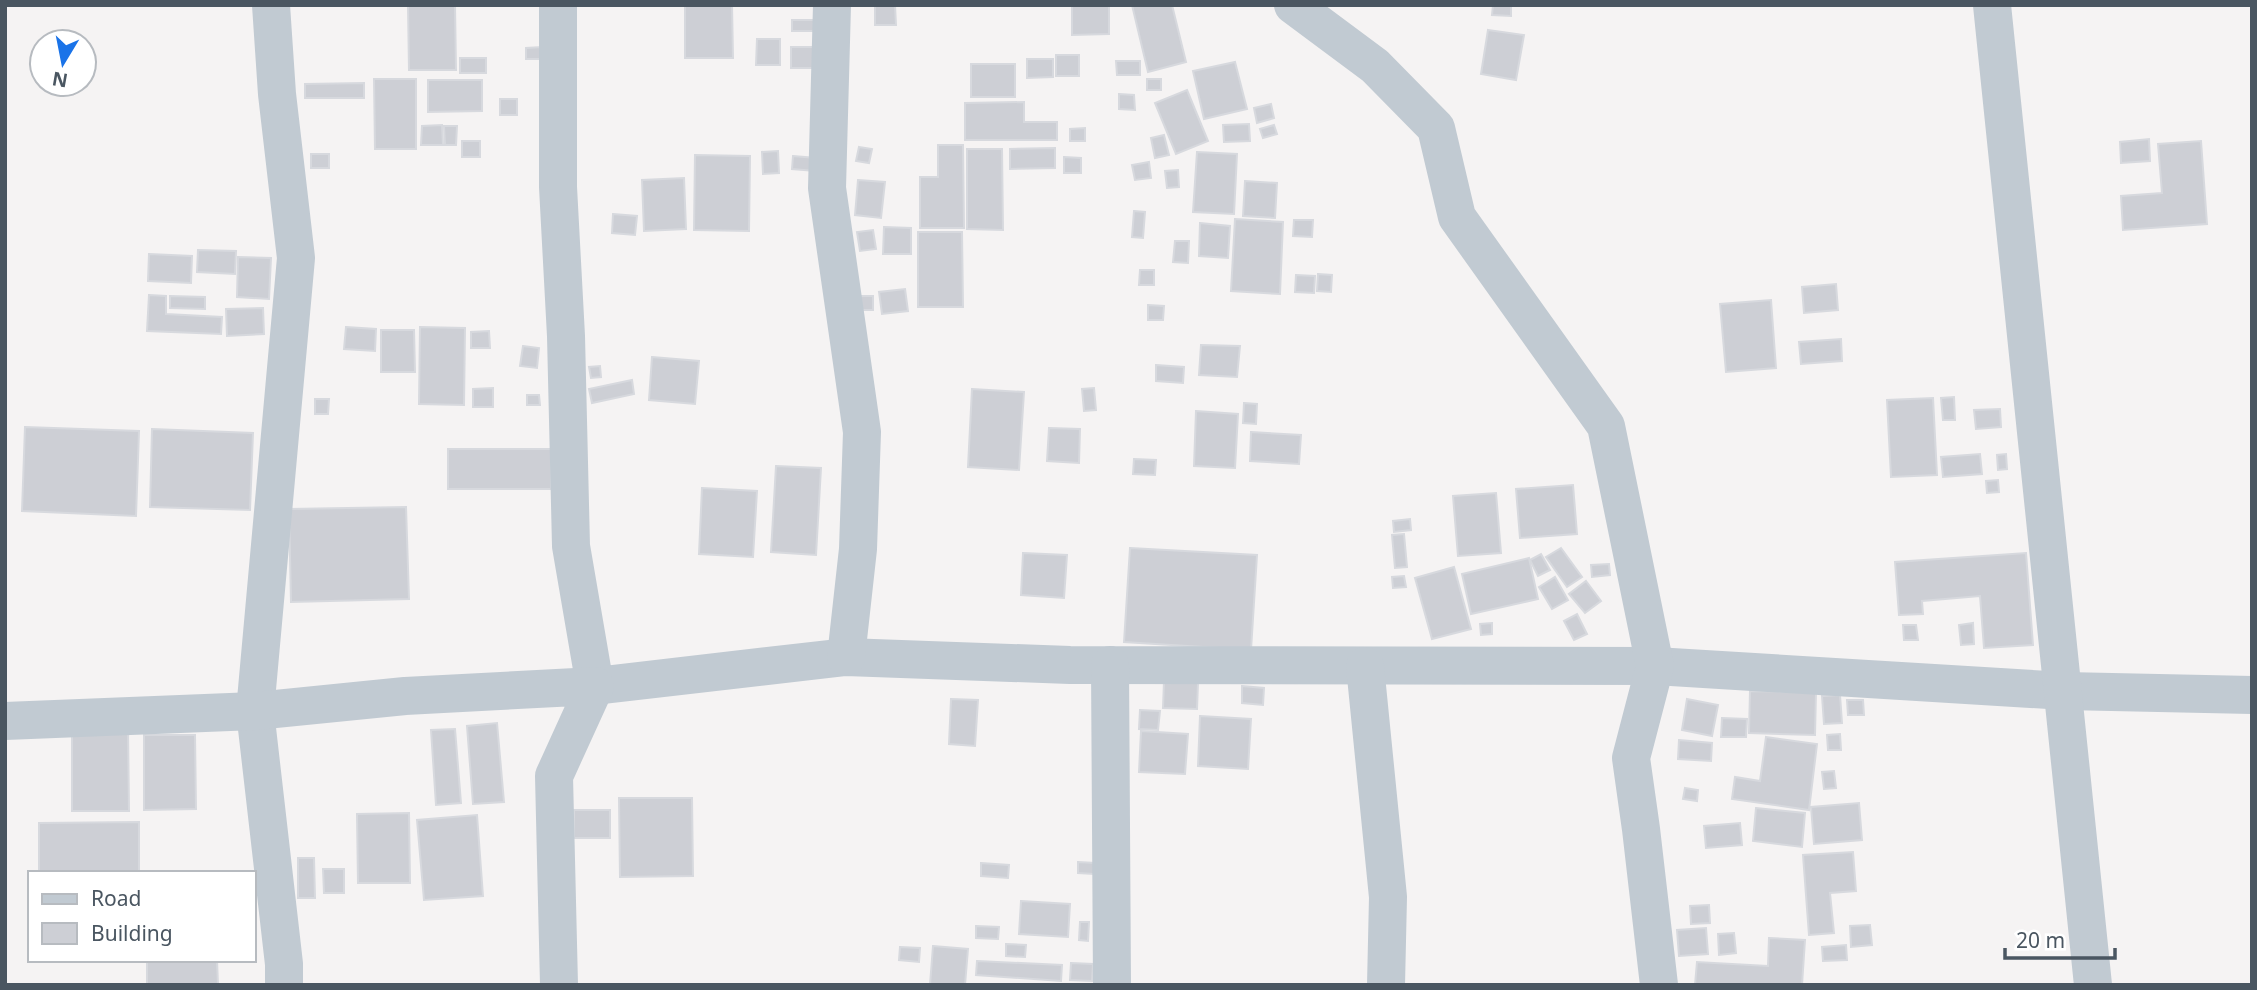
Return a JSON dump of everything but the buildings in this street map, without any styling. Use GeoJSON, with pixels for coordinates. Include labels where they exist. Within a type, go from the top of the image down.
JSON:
{"type":"FeatureCollection","features":[{"type":"Feature","properties":{"kind":"street"},"geometry":{"type":"LineString","coordinates":[[271,5],[296,258],[255,711],[284,964],[284,985]]}},
{"type":"Feature","properties":{"kind":"street"},"geometry":{"type":"LineString","coordinates":[[558,5],[558,187],[566,336],[571,545],[595,686],[554,776],[559,985]]}},
{"type":"Feature","properties":{"kind":"street"},"geometry":{"type":"LineString","coordinates":[[832,5],[827,188],[862,432],[858,549],[846,657]]}},
{"type":"Feature","properties":{"kind":"street"},"geometry":{"type":"LineString","coordinates":[[1293,5],[1375,66],[1436,128],[1457,217],[1606,426],[1655,666],[1631,758],[1642,829],[1659,985]]}},
{"type":"Feature","properties":{"kind":"street"},"geometry":{"type":"LineString","coordinates":[[1992,5],[2093,985]]}},
{"type":"Feature","properties":{"kind":"street"},"geometry":{"type":"LineString","coordinates":[[5,721],[255,711],[405,696],[595,686],[846,657],[1110,666],[1655,666],[2064,691],[2252,695]]}},
{"type":"Feature","properties":{"kind":"street"},"geometry":{"type":"LineString","coordinates":[[1110,666],[1112,985]]}},
{"type":"Feature","properties":{"kind":"street"},"geometry":{"type":"LineString","coordinates":[[1365,666],[1388,897],[1386,985]]}}]}
